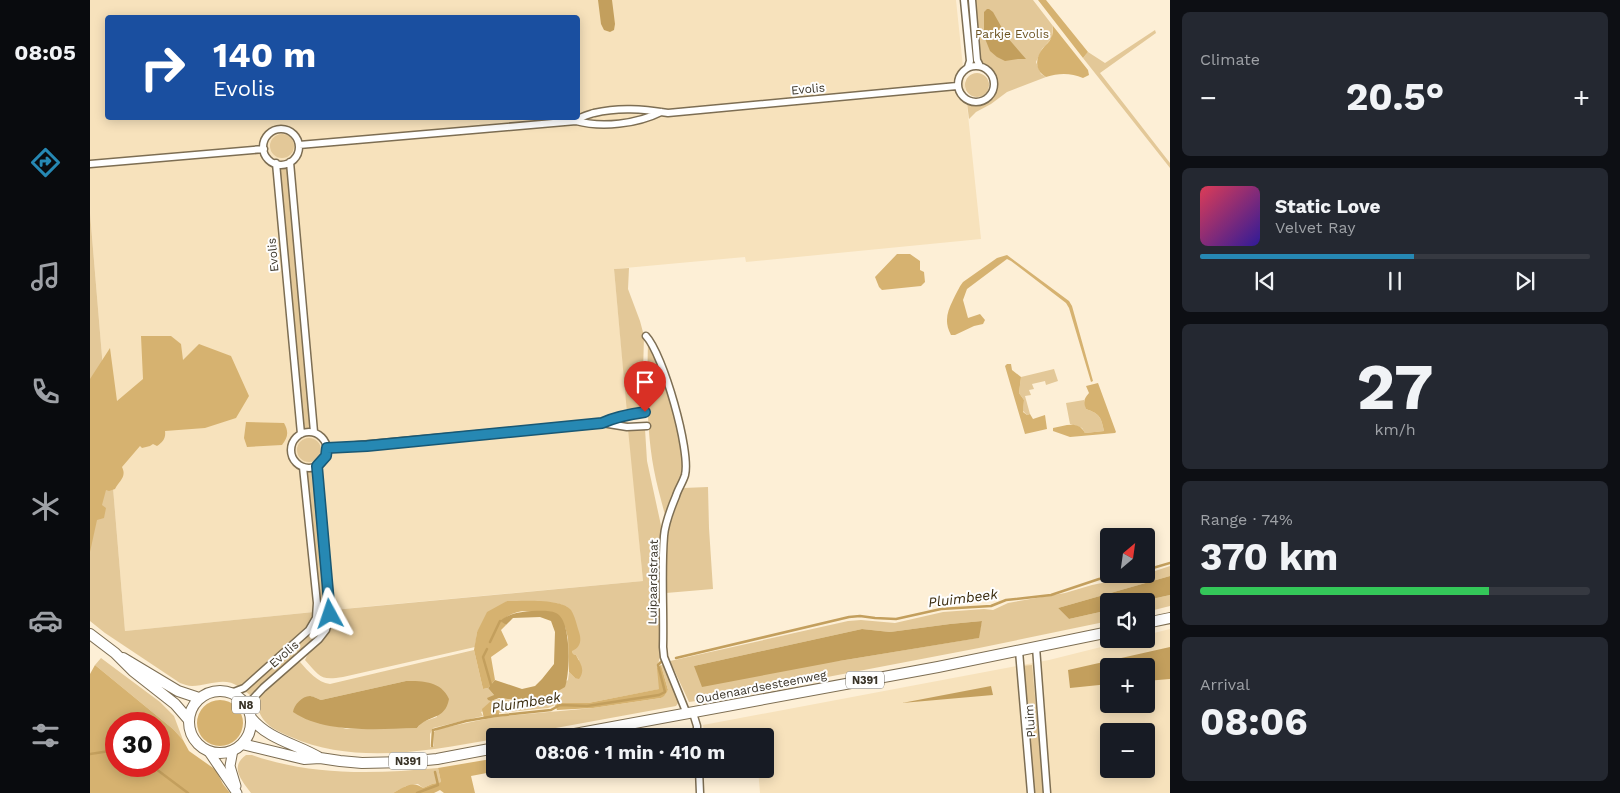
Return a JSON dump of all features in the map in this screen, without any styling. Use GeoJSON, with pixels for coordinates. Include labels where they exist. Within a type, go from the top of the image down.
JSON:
{"type":"FeatureCollection","features":[{"type":"Feature","properties":{"kind":"main road"},"geometry":{"type":"LineString","coordinates":[[1155,621],[1170,618]]}},
{"type":"Feature","properties":{"kind":"main road","name":"N8"},"geometry":{"type":"LineString","coordinates":[[90,634],[115,653],[178,691],[199,698],[215,691],[232,693],[238,697],[246,706],[251,718],[250,732],[237,747],[230,762],[231,772],[238,793]]}},
{"type":"Feature","properties":{"kind":"main road","name":"Oudenaardsesteenweg"},"geometry":{"type":"LineString","coordinates":[[610,728],[1036,648],[1100,634]]}},
{"type":"Feature","properties":{"kind":"main road","name":"N8"},"geometry":{"type":"LineString","coordinates":[[115,653],[132,671],[175,704],[188,719],[188,727],[196,742],[209,752],[238,793]]}},
{"type":"Feature","properties":{"kind":"main road"},"geometry":{"type":"LineString","coordinates":[[188,719],[194,704],[199,698]]}},
{"type":"Feature","properties":{"kind":"main road","name":"N391"},"geometry":{"type":"LineString","coordinates":[[251,718],[271,735],[320,758]]}},
{"type":"Feature","properties":{"kind":"main road"},"geometry":{"type":"LineString","coordinates":[[209,752],[224,753],[237,747]]}},
{"type":"Feature","properties":{"kind":"main road","name":"N391"},"geometry":{"type":"LineString","coordinates":[[237,747],[304,759],[320,758],[362,762],[406,762],[437,759],[486,750]]}},
{"type":"Feature","properties":{"kind":"street"},"geometry":{"type":"LineString","coordinates":[[964,0],[970,61],[968,67],[958,79],[957,86],[964,99],[972,102],[983,101],[990,95],[994,87],[992,76],[980,66],[977,60],[972,0]]}},
{"type":"Feature","properties":{"kind":"street"},"geometry":{"type":"LineString","coordinates":[[968,67],[980,66]]}},
{"type":"Feature","properties":{"kind":"street","name":"Evolis"},"geometry":{"type":"LineString","coordinates":[[580,117],[606,110],[654,110],[668,113],[957,86]]}},
{"type":"Feature","properties":{"kind":"street","name":"Evolis"},"geometry":{"type":"LineString","coordinates":[[299,145],[576,120],[607,124],[624,123],[661,112]]}},
{"type":"Feature","properties":{"kind":"street"},"geometry":{"type":"LineString","coordinates":[[282,129],[291,132],[299,145],[296,156],[290,162],[284,164],[276,163],[266,156],[264,141],[270,133],[282,129]]}},
{"type":"Feature","properties":{"kind":"street"},"geometry":{"type":"LineString","coordinates":[[90,164],[264,149]]}},
{"type":"Feature","properties":{"kind":"street","name":"Evolis"},"geometry":{"type":"LineString","coordinates":[[290,162],[314,432]]}},
{"type":"Feature","properties":{"kind":"street","name":"Evolis"},"geometry":{"type":"LineString","coordinates":[[232,693],[244,688],[310,630],[316,618],[316,588],[303,467],[295,461],[291,452],[293,441],[301,434],[276,163]]}},
{"type":"Feature","properties":{"kind":"street","name":"Luipaardstraat"},"geometry":{"type":"LineString","coordinates":[[646,336],[657,354],[662,367],[673,402],[686,458],[685,474],[675,497],[664,533],[664,657],[697,728]]}},
{"type":"Feature","properties":{"kind":"street"},"geometry":{"type":"LineString","coordinates":[[602,423],[635,413],[645,412]]}},
{"type":"Feature","properties":{"kind":"street"},"geometry":{"type":"LineString","coordinates":[[327,448],[367,446],[602,423],[627,427],[647,426]]}},
{"type":"Feature","properties":{"kind":"street"},"geometry":{"type":"LineString","coordinates":[[301,434],[314,432],[323,438],[327,448],[326,456],[317,466],[303,467]]}},
{"type":"Feature","properties":{"kind":"street","name":"Evolis"},"geometry":{"type":"LineString","coordinates":[[246,706],[259,692],[319,639],[328,624],[330,614],[317,466]]}},
{"type":"Feature","properties":{"kind":"street","name":"Pluim"},"geometry":{"type":"LineString","coordinates":[[1036,648],[1047,793]]}},
{"type":"Feature","properties":{"kind":"street","name":"Pluim"},"geometry":{"type":"LineString","coordinates":[[1019,651],[1031,793]]}},
{"type":"Feature","properties":{"kind":"street"},"geometry":{"type":"LineString","coordinates":[[699,778],[700,793]]}},
{"type":"Feature","properties":{"kind":"shaded area"},"geometry":{"type":"Polygon","coordinates":[[[90,0],[956,0],[981,239],[746,262],[745,257],[614,269],[643,581],[125,631],[90,213],[90,0]]]}},
{"type":"Feature","properties":{"kind":"shaded area"},"geometry":{"type":"Polygon","coordinates":[[[598,0],[612,0],[615,24],[614,30],[610,32],[604,30],[601,24],[598,0]]]}},
{"type":"Feature","properties":{"kind":"shaded area"},"geometry":{"type":"Polygon","coordinates":[[[1038,0],[1046,0],[1088,52],[1083,58],[1038,0]]]}},
{"type":"Feature","properties":{"kind":"shaded area"},"geometry":{"type":"Polygon","coordinates":[[[987,9],[993,12],[1007,37],[1026,59],[1005,61],[990,51],[984,36],[984,12],[987,9]]]}},
{"type":"Feature","properties":{"kind":"shaded area"},"geometry":{"type":"Polygon","coordinates":[[[1053,26],[1088,70],[1089,75],[1083,78],[1065,74],[1046,77],[1039,71],[1037,63],[1039,55],[1053,34],[1053,26]]]}},
{"type":"Feature","properties":{"kind":"shaded area"},"geometry":{"type":"Polygon","coordinates":[[[897,254],[910,254],[920,261],[920,270],[924,272],[925,282],[921,286],[882,290],[879,287],[875,277],[897,254]]]}},
{"type":"Feature","properties":{"kind":"shaded area"},"geometry":{"type":"Polygon","coordinates":[[[1007,255],[1069,301],[1093,381],[1091,382],[1066,303],[1007,259],[967,289],[963,300],[968,318],[980,314],[985,320],[983,324],[951,335],[947,321],[948,313],[963,282],[997,258],[1007,255]]]}},
{"type":"Feature","properties":{"kind":"shaded area"},"geometry":{"type":"Polygon","coordinates":[[[141,336],[171,336],[181,344],[183,360],[199,344],[231,356],[249,396],[236,418],[205,428],[165,431],[164,440],[157,446],[153,444],[142,448],[140,446],[122,467],[124,474],[115,489],[106,490],[102,505],[106,508],[104,518],[97,520],[90,552],[90,379],[110,348],[117,401],[143,379],[141,336]]]}},
{"type":"Feature","properties":{"kind":"shaded area"},"geometry":{"type":"Polygon","coordinates":[[[1011,364],[1012,370],[1021,377],[1019,393],[1024,400],[1023,412],[1027,415],[1030,414],[1033,419],[1045,415],[1047,429],[1025,434],[1005,366],[1011,364]]]}},
{"type":"Feature","properties":{"kind":"shaded area"},"geometry":{"type":"Polygon","coordinates":[[[1098,383],[1116,432],[1070,437],[1053,431],[1053,428],[1075,425],[1079,426],[1085,433],[1104,431],[1099,417],[1086,409],[1084,404],[1089,393],[1086,386],[1098,383]]]}},
{"type":"Feature","properties":{"kind":"shaded area"},"geometry":{"type":"Polygon","coordinates":[[[246,422],[284,423],[287,429],[287,437],[282,445],[247,447],[244,438],[246,422]]]}},
{"type":"Feature","properties":{"kind":"shaded area"},"geometry":{"type":"Polygon","coordinates":[[[1170,576],[1170,595],[1155,598],[1155,593],[1110,593],[1146,583],[1155,583],[1155,580],[1170,576]]]}},
{"type":"Feature","properties":{"kind":"shaded area"},"geometry":{"type":"Polygon","coordinates":[[[1100,596],[1100,612],[1069,619],[1058,608],[1100,596]]]}},
{"type":"Feature","properties":{"kind":"shaded area"},"geometry":{"type":"Polygon","coordinates":[[[507,601],[550,602],[566,606],[571,610],[580,635],[579,646],[572,651],[582,667],[579,679],[569,672],[568,638],[565,627],[541,615],[526,611],[510,615],[501,621],[506,625],[501,630],[508,645],[491,657],[495,680],[488,688],[483,689],[474,650],[477,632],[487,612],[507,601]]]}},
{"type":"Feature","properties":{"kind":"shaded area"},"geometry":{"type":"Polygon","coordinates":[[[519,612],[556,613],[565,626],[569,660],[565,687],[546,698],[532,702],[499,698],[491,701],[488,700],[487,698],[494,695],[488,688],[495,680],[522,689],[535,686],[554,664],[555,632],[551,621],[540,617],[513,618],[506,625],[500,621],[519,612]]]}},
{"type":"Feature","properties":{"kind":"shaded area"},"geometry":{"type":"Polygon","coordinates":[[[982,621],[979,638],[839,661],[702,687],[694,666],[862,629],[890,632],[982,621]]]}},
{"type":"Feature","properties":{"kind":"shaded area"},"geometry":{"type":"Polygon","coordinates":[[[1170,629],[1170,793],[760,793],[759,778],[774,778],[774,728],[703,728],[703,725],[1049,660],[1100,647],[1155,648],[1155,633],[1170,629]]]}},
{"type":"Feature","properties":{"kind":"shaded area"},"geometry":{"type":"Polygon","coordinates":[[[1170,647],[1170,679],[1155,680],[1155,658],[1121,658],[1170,647]]]}},
{"type":"Feature","properties":{"kind":"shaded area"},"geometry":{"type":"Polygon","coordinates":[[[1100,663],[1100,685],[1070,688],[1068,670],[1100,663]]]}},
{"type":"Feature","properties":{"kind":"shaded area"},"geometry":{"type":"Polygon","coordinates":[[[95,665],[152,712],[105,712],[105,777],[170,777],[170,727],[183,740],[189,751],[216,770],[230,793],[90,793],[90,674],[95,665]]]}},
{"type":"Feature","properties":{"kind":"shaded area"},"geometry":{"type":"Polygon","coordinates":[[[661,665],[668,690],[661,698],[593,708],[557,710],[555,705],[559,703],[588,703],[659,689],[657,668],[661,665]]]}},
{"type":"Feature","properties":{"kind":"shaded area"},"geometry":{"type":"Polygon","coordinates":[[[406,681],[425,682],[436,685],[446,693],[449,699],[444,711],[417,728],[370,729],[353,729],[321,724],[293,712],[299,701],[307,696],[321,700],[406,681]]]}},
{"type":"Feature","properties":{"kind":"shaded area"},"geometry":{"type":"Polygon","coordinates":[[[991,686],[993,695],[902,703],[991,686]]]}},
{"type":"Feature","properties":{"kind":"shaded area"},"geometry":{"type":"Polygon","coordinates":[[[215,700],[225,700],[237,706],[242,714],[242,732],[237,740],[229,745],[215,746],[207,743],[200,736],[197,728],[197,718],[200,710],[207,703],[215,700]]]}},
{"type":"Feature","properties":{"kind":"shaded area"},"geometry":{"type":"Polygon","coordinates":[[[491,701],[497,705],[499,716],[484,719],[482,709],[491,701]]]}},
{"type":"Feature","properties":{"kind":"shaded area"},"geometry":{"type":"Polygon","coordinates":[[[486,760],[486,773],[471,776],[475,793],[444,793],[440,790],[434,793],[393,793],[412,784],[423,788],[441,782],[438,768],[486,760]]]}},
{"type":"Feature","properties":{"kind":"green space","name":"Parkje Evolis"},"geometry":{"type":"Polygon","coordinates":[[[974,0],[1033,0],[1053,26],[1052,38],[1042,49],[1036,62],[1041,74],[1046,77],[1007,92],[976,112],[969,119],[967,103],[979,104],[990,100],[994,96],[997,85],[993,73],[980,60],[974,0]]]}},
{"type":"Feature","properties":{"kind":"green space"},"geometry":{"type":"Polygon","coordinates":[[[1155,30],[1156,33],[1100,73],[1170,163],[1170,168],[1083,58],[1088,52],[1105,63],[1155,30]]]}},
{"type":"Feature","properties":{"kind":"green space"},"geometry":{"type":"Polygon","coordinates":[[[977,73],[982,74],[988,80],[988,90],[982,96],[977,97],[972,96],[966,90],[965,85],[966,80],[972,74],[977,73]]]}},
{"type":"Feature","properties":{"kind":"green space"},"geometry":{"type":"Polygon","coordinates":[[[282,134],[287,135],[293,141],[293,151],[287,157],[282,158],[277,157],[271,151],[270,146],[271,141],[277,135],[282,134]]]}},
{"type":"Feature","properties":{"kind":"green space"},"geometry":{"type":"Polygon","coordinates":[[[287,166],[311,429],[303,430],[280,167],[287,166]]]}},
{"type":"Feature","properties":{"kind":"green space"},"geometry":{"type":"Polygon","coordinates":[[[90,213],[125,631],[314,612],[313,619],[303,632],[239,687],[228,682],[216,682],[198,686],[180,683],[90,621],[90,213]]]}},
{"type":"Feature","properties":{"kind":"green space"},"geometry":{"type":"Polygon","coordinates":[[[629,268],[628,289],[644,336],[642,410],[627,413],[614,269],[629,268]]]}},
{"type":"Feature","properties":{"kind":"green space"},"geometry":{"type":"Polygon","coordinates":[[[648,342],[655,355],[671,404],[684,459],[681,476],[666,519],[651,454],[647,390],[648,342]]]}},
{"type":"Feature","properties":{"kind":"green space"},"geometry":{"type":"Polygon","coordinates":[[[1054,369],[1058,381],[1046,385],[1045,381],[1032,384],[1034,389],[1029,390],[1031,395],[1025,396],[1030,414],[1027,415],[1023,411],[1024,400],[1019,393],[1021,377],[1054,369]]]}},
{"type":"Feature","properties":{"kind":"green space"},"geometry":{"type":"Polygon","coordinates":[[[1084,400],[1086,409],[1099,417],[1104,431],[1085,433],[1082,428],[1070,424],[1066,403],[1084,400]]]}},
{"type":"Feature","properties":{"kind":"green space"},"geometry":{"type":"Polygon","coordinates":[[[628,429],[645,429],[647,461],[662,530],[659,580],[661,655],[658,668],[660,689],[588,703],[557,704],[548,708],[499,713],[499,706],[481,712],[483,716],[433,728],[430,734],[430,747],[434,746],[434,732],[438,729],[495,717],[593,708],[661,698],[668,690],[661,665],[666,665],[679,702],[676,706],[556,728],[486,728],[486,741],[418,751],[366,753],[340,751],[315,746],[273,728],[260,715],[256,701],[300,662],[317,679],[330,684],[474,650],[483,689],[488,688],[494,695],[491,701],[505,699],[533,702],[552,694],[568,680],[569,672],[575,678],[579,660],[572,651],[567,607],[557,603],[507,601],[477,632],[475,647],[343,677],[324,678],[305,660],[314,647],[327,634],[332,621],[333,610],[643,581],[628,429]],[[406,681],[321,700],[311,696],[307,719],[347,729],[417,728],[422,722],[437,717],[429,683],[406,681]]]}},
{"type":"Feature","properties":{"kind":"green space"},"geometry":{"type":"Polygon","coordinates":[[[309,438],[314,439],[320,445],[320,455],[314,461],[309,462],[304,461],[298,455],[297,450],[298,445],[304,439],[309,438]]]}},
{"type":"Feature","properties":{"kind":"green space"},"geometry":{"type":"Polygon","coordinates":[[[307,470],[315,470],[327,616],[312,641],[298,653],[295,647],[313,629],[320,614],[307,470]]]}},
{"type":"Feature","properties":{"kind":"green space"},"geometry":{"type":"Polygon","coordinates":[[[708,487],[713,589],[666,593],[666,551],[669,527],[683,488],[708,487]]]}},
{"type":"Feature","properties":{"kind":"green space"},"geometry":{"type":"Polygon","coordinates":[[[1170,566],[1170,576],[1155,580],[1155,571],[1170,566]]]}},
{"type":"Feature","properties":{"kind":"green space"},"geometry":{"type":"Polygon","coordinates":[[[1102,583],[1146,583],[1110,593],[1100,593],[1100,596],[1058,608],[1069,619],[1100,612],[1100,623],[717,698],[689,702],[670,661],[848,621],[861,620],[895,623],[943,612],[993,610],[1008,603],[1065,593],[1102,583]],[[982,621],[890,632],[862,629],[694,666],[839,661],[978,638],[982,621]]]}},
{"type":"Feature","properties":{"kind":"green space"},"geometry":{"type":"Polygon","coordinates":[[[1170,595],[1170,606],[1155,610],[1155,598],[1170,595]]]}},
{"type":"Feature","properties":{"kind":"green space"},"geometry":{"type":"Polygon","coordinates":[[[291,650],[295,656],[250,695],[245,691],[291,650]]]}},
{"type":"Feature","properties":{"kind":"green space"},"geometry":{"type":"Polygon","coordinates":[[[101,658],[160,702],[170,712],[152,712],[95,665],[101,658]]]}},
{"type":"Feature","properties":{"kind":"green space"},"geometry":{"type":"Polygon","coordinates":[[[1032,665],[1044,793],[1033,793],[1022,666],[1032,665]]]}},
{"type":"Feature","properties":{"kind":"green space"},"geometry":{"type":"Polygon","coordinates":[[[170,712],[174,716],[183,740],[170,727],[170,712]]]}},
{"type":"Feature","properties":{"kind":"green space"},"geometry":{"type":"Polygon","coordinates":[[[246,755],[298,767],[344,772],[438,768],[441,782],[423,788],[418,784],[406,786],[393,793],[251,793],[241,779],[238,769],[238,764],[246,755]]]}},
{"type":"Feature","properties":{"kind":"waterway","name":"Pluimbeek"},"geometry":{"type":"LineString","coordinates":[[1155,567],[1170,563]]}},
{"type":"Feature","properties":{"kind":"waterway","name":"Pluimbeek"},"geometry":{"type":"LineString","coordinates":[[676,658],[849,617],[896,619],[941,609],[991,606],[1006,600],[1051,595],[1100,579]]}},
{"type":"Feature","properties":{"kind":"waterway"},"geometry":{"type":"LineString","coordinates":[[490,642],[500,621]]}},
{"type":"Feature","properties":{"kind":"waterway"},"geometry":{"type":"LineString","coordinates":[[487,649],[483,657],[491,685]]}},
{"type":"Feature","properties":{"kind":"waterway","name":"Pluimbeek"},"geometry":{"type":"LineString","coordinates":[[432,746],[433,730],[466,721],[551,710],[560,705],[587,706],[659,695],[665,692],[658,665],[662,661]]}},
{"type":"Feature","properties":{"kind":"waterway","name":"Pluimbeek"},"geometry":{"type":"LineString","coordinates":[[90,754],[105,752]]}},
{"type":"Feature","properties":{"kind":"waterway","name":"Pluimbeek"},"geometry":{"type":"LineString","coordinates":[[417,793],[438,785],[435,772]]}},
{"type":"Feature","properties":{"kind":"waterway","name":"Pluimbeek"},"geometry":{"type":"LineString","coordinates":[[167,777],[188,793]]}},
{"type":"Feature","properties":{"kind":"route"},"geometry":{"type":"LineString","coordinates":[[330,614],[317,466],[326,456],[327,448],[367,446],[602,423],[635,413],[645,412]]}}]}
